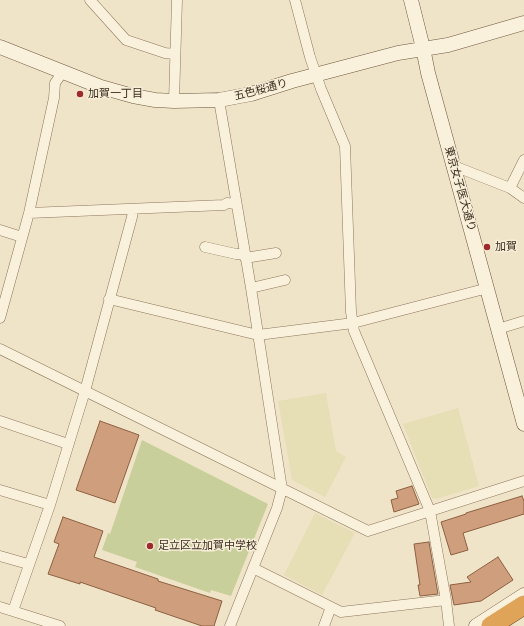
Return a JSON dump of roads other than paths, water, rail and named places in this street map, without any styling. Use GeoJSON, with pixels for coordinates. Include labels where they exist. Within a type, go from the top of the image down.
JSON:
{"type":"FeatureCollection","features":[{"type":"Feature","properties":{"kind":"highway"},"geometry":{"type":"LineString","coordinates":[[491,626],[524,605]]}},
{"type":"Feature","properties":{"kind":"highway"},"geometry":{"type":"LineString","coordinates":[[511,626],[524,618]]}},
{"type":"Feature","properties":{"kind":"street"},"geometry":{"type":"LineString","coordinates":[[90,0],[126,40],[165,53],[174,54]]}},
{"type":"Feature","properties":{"kind":"street"},"geometry":{"type":"LineString","coordinates":[[174,101],[174,54],[177,0]]}},
{"type":"Feature","properties":{"kind":"street"},"geometry":{"type":"LineString","coordinates":[[296,0],[316,75],[345,146],[351,312],[354,331],[430,511],[446,600],[449,626]]}},
{"type":"Feature","properties":{"kind":"street","name":"東京女子医大通り"},"geometry":{"type":"LineString","coordinates":[[411,0],[428,73],[524,424]]}},
{"type":"Feature","properties":{"kind":"street","name":"五色桜通り"},"geometry":{"type":"LineString","coordinates":[[0,48],[101,88],[133,96],[155,100],[174,101],[219,100],[251,94],[398,53],[448,44],[524,24]]}},
{"type":"Feature","properties":{"kind":"street"},"geometry":{"type":"LineString","coordinates":[[0,318],[29,214],[54,98],[54,83],[62,73]]}},
{"type":"Feature","properties":{"kind":"street"},"geometry":{"type":"LineString","coordinates":[[219,100],[280,468],[282,489],[280,499],[230,626]]}},
{"type":"Feature","properties":{"kind":"street"},"geometry":{"type":"LineString","coordinates":[[510,188],[524,160]]}},
{"type":"Feature","properties":{"kind":"street"},"geometry":{"type":"LineString","coordinates":[[454,166],[510,188],[524,198]]}},
{"type":"Feature","properties":{"kind":"street"},"geometry":{"type":"LineString","coordinates":[[29,214],[224,205],[227,203],[236,204]]}},
{"type":"Feature","properties":{"kind":"street"},"geometry":{"type":"LineString","coordinates":[[13,611],[28,564],[50,505],[84,391],[133,209]]}},
{"type":"Feature","properties":{"kind":"street"},"geometry":{"type":"LineString","coordinates":[[0,230],[22,237]]}},
{"type":"Feature","properties":{"kind":"street"},"geometry":{"type":"LineString","coordinates":[[206,247],[244,256],[276,253]]}},
{"type":"Feature","properties":{"kind":"street"},"geometry":{"type":"LineString","coordinates":[[250,288],[285,280]]}},
{"type":"Feature","properties":{"kind":"street"},"geometry":{"type":"LineString","coordinates":[[109,299],[258,335],[353,323],[488,288]]}},
{"type":"Feature","properties":{"kind":"street"},"geometry":{"type":"LineString","coordinates":[[498,329],[524,321]]}},
{"type":"Feature","properties":{"kind":"street"},"geometry":{"type":"LineString","coordinates":[[0,349],[368,530],[524,481]]}},
{"type":"Feature","properties":{"kind":"street"},"geometry":{"type":"LineString","coordinates":[[0,421],[68,444]]}},
{"type":"Feature","properties":{"kind":"street"},"geometry":{"type":"LineString","coordinates":[[0,490],[50,505]]}},
{"type":"Feature","properties":{"kind":"street"},"geometry":{"type":"LineString","coordinates":[[0,556],[28,564]]}},
{"type":"Feature","properties":{"kind":"street"},"geometry":{"type":"LineString","coordinates":[[253,568],[341,612],[446,600]]}},
{"type":"Feature","properties":{"kind":"street"},"geometry":{"type":"LineString","coordinates":[[476,626],[524,595]]}},
{"type":"Feature","properties":{"kind":"street"},"geometry":{"type":"LineString","coordinates":[[0,607],[60,626]]}},
{"type":"Feature","properties":{"kind":"street"},"geometry":{"type":"LineString","coordinates":[[324,626],[331,607]]}},
{"type":"Feature","properties":{"kind":"place","name":"加賀一丁目"},"geometry":{"type":"Point","coordinates":[80,94]}},
{"type":"Feature","properties":{"kind":"place","name":"加賀"},"geometry":{"type":"Point","coordinates":[487,247]}},
{"type":"Feature","properties":{"kind":"place","name":"足立区立加賀中学校"},"geometry":{"type":"Point","coordinates":[150,546]}}]}
